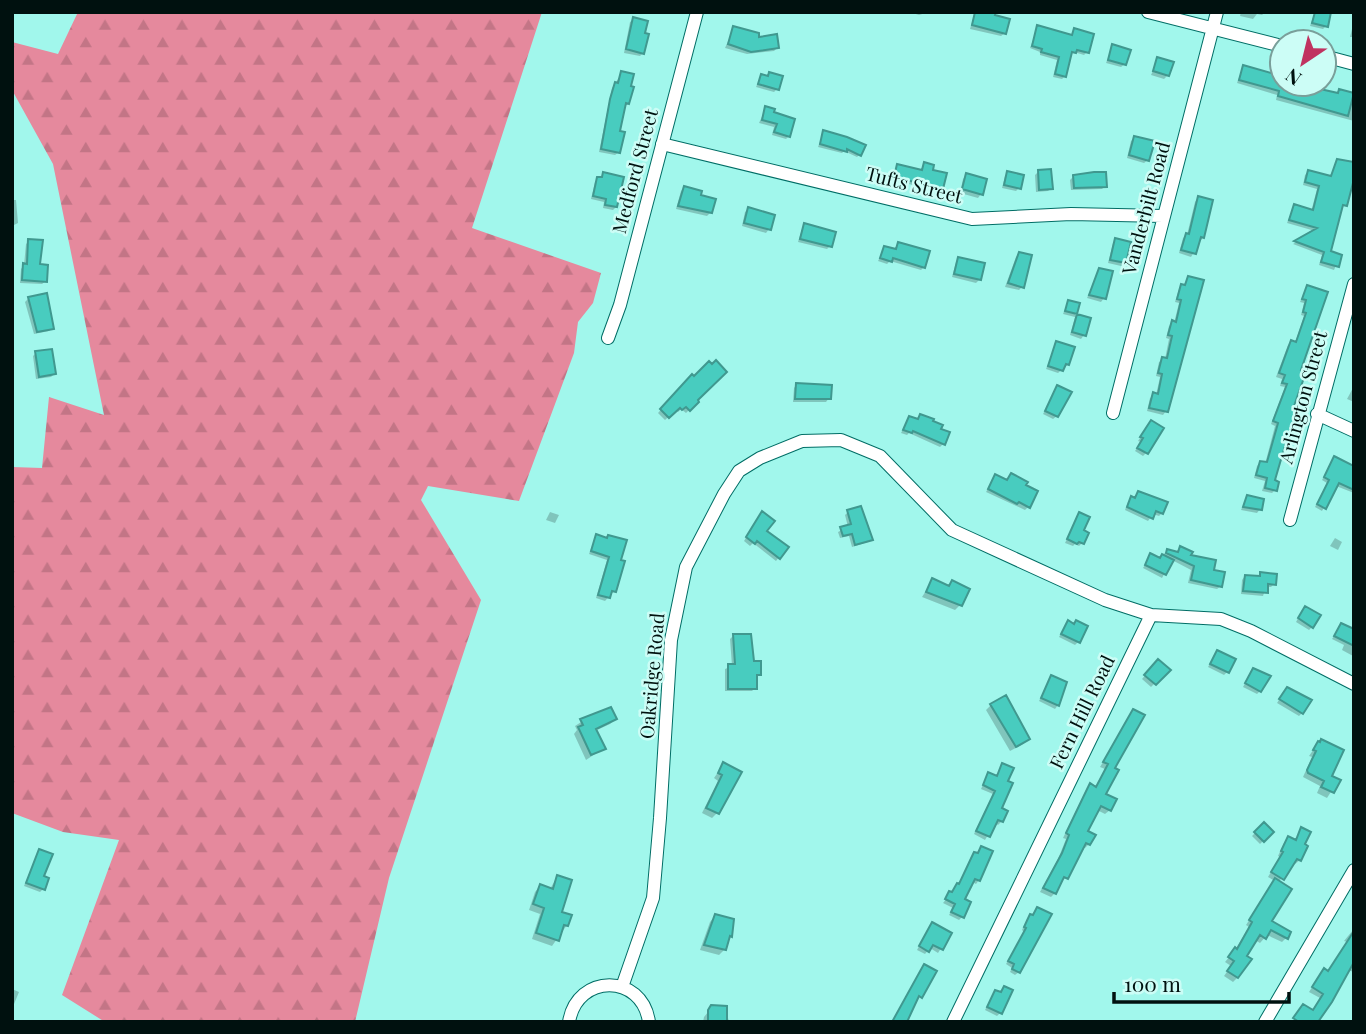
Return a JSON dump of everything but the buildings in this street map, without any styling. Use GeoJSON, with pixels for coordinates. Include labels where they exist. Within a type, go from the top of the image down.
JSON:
{"type":"FeatureCollection","features":[{"type":"Feature","properties":{"kind":"street","name":"Medford Street"},"geometry":{"type":"LineString","coordinates":[[608,338],[621,305],[697,12]]}},
{"type":"Feature","properties":{"kind":"street"},"geometry":{"type":"LineString","coordinates":[[1148,12],[1268,43]]}},
{"type":"Feature","properties":{"kind":"street","name":"Vanderbilt Road"},"geometry":{"type":"LineString","coordinates":[[1113,413],[1217,12]]}},
{"type":"Feature","properties":{"kind":"street","name":"Tufts Street"},"geometry":{"type":"LineString","coordinates":[[662,144],[972,219],[1071,214],[1163,216]]}},
{"type":"Feature","properties":{"kind":"street","name":"Arlington Street"},"geometry":{"type":"LineString","coordinates":[[1290,520],[1354,284]]}},
{"type":"Feature","properties":{"kind":"street"},"geometry":{"type":"LineString","coordinates":[[1317,414],[1354,431]]}},
{"type":"Feature","properties":{"kind":"street","name":"Oakridge Road"},"geometry":{"type":"LineString","coordinates":[[622,987],[653,898],[671,640],[686,567],[724,494],[740,471],[760,458],[802,440],[841,440],[880,456],[952,530],[1105,600],[1151,615]]}},
{"type":"Feature","properties":{"kind":"street"},"geometry":{"type":"LineString","coordinates":[[1151,615],[1221,619],[1251,631],[1354,684]]}},
{"type":"Feature","properties":{"kind":"street","name":"Fern Hill Road"},"geometry":{"type":"LineString","coordinates":[[953,1022],[1151,615]]}},
{"type":"Feature","properties":{"kind":"street"},"geometry":{"type":"LineString","coordinates":[[1265,1022],[1354,870]]}},
{"type":"Feature","properties":{"kind":"street"},"geometry":{"type":"LineString","coordinates":[[569,1022],[574,1006],[586,992],[603,986],[622,987],[640,1000],[649,1022]]}},
{"type":"Feature","properties":{"kind":"green space"},"geometry":{"type":"Polygon","coordinates":[[[78,12],[542,12],[472,228],[601,273],[593,303],[578,322],[574,353],[519,501],[428,486],[421,500],[481,600],[389,878],[355,1022],[105,1022],[62,995],[119,840],[63,832],[12,813],[12,467],[42,468],[49,397],[104,415],[53,164],[12,90],[12,42],[58,54],[78,12]]]}}]}
